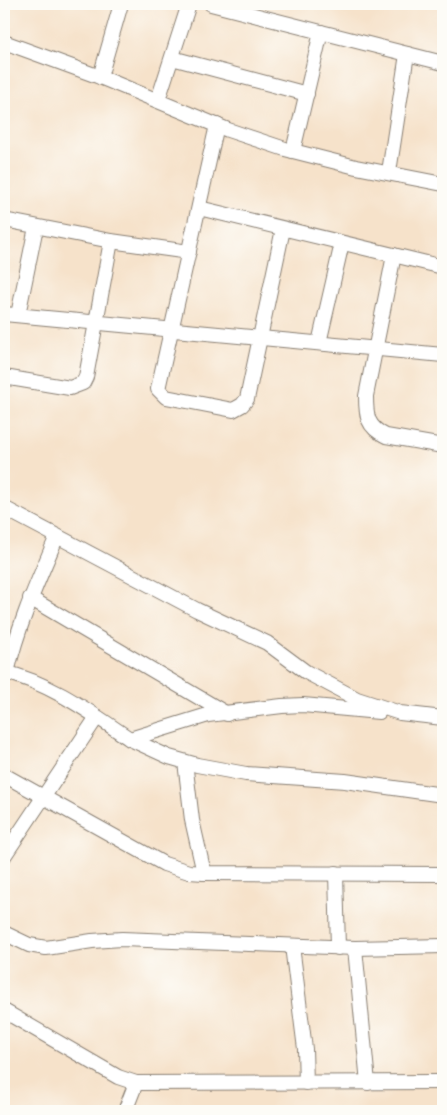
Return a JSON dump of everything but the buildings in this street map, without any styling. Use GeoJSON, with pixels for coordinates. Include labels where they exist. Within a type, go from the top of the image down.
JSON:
{"type":"FeatureCollection","features":[{"type":"Feature","properties":{"kind":"street"},"geometry":{"type":"LineString","coordinates":[[100,77],[121,4]]}},
{"type":"Feature","properties":{"kind":"street"},"geometry":{"type":"LineString","coordinates":[[158,100],[189,4]]}},
{"type":"Feature","properties":{"kind":"street"},"geometry":{"type":"LineString","coordinates":[[211,4],[443,63]]}},
{"type":"Feature","properties":{"kind":"street"},"geometry":{"type":"LineString","coordinates":[[293,151],[321,32]]}},
{"type":"Feature","properties":{"kind":"street"},"geometry":{"type":"LineString","coordinates":[[4,42],[100,77],[217,125],[293,151],[443,184]]}},
{"type":"Feature","properties":{"kind":"street"},"geometry":{"type":"LineString","coordinates":[[389,172],[407,54]]}},
{"type":"Feature","properties":{"kind":"street"},"geometry":{"type":"LineString","coordinates":[[172,58],[306,94]]}},
{"type":"Feature","properties":{"kind":"street"},"geometry":{"type":"LineString","coordinates":[[217,125],[158,389],[166,397],[233,410],[242,406],[247,398],[283,228]]}},
{"type":"Feature","properties":{"kind":"street"},"geometry":{"type":"LineString","coordinates":[[199,208],[443,267]]}},
{"type":"Feature","properties":{"kind":"street"},"geometry":{"type":"LineString","coordinates":[[4,220],[111,241],[189,252]]}},
{"type":"Feature","properties":{"kind":"street"},"geometry":{"type":"LineString","coordinates":[[18,315],[36,227]]}},
{"type":"Feature","properties":{"kind":"street"},"geometry":{"type":"LineString","coordinates":[[4,377],[70,388],[83,383],[86,378],[111,241]]}},
{"type":"Feature","properties":{"kind":"street"},"geometry":{"type":"LineString","coordinates":[[319,343],[342,243]]}},
{"type":"Feature","properties":{"kind":"street"},"geometry":{"type":"LineString","coordinates":[[394,255],[366,396],[366,413],[369,423],[379,433],[386,436],[443,446]]}},
{"type":"Feature","properties":{"kind":"street"},"geometry":{"type":"LineString","coordinates":[[4,314],[443,355]]}},
{"type":"Feature","properties":{"kind":"street"},"geometry":{"type":"LineString","coordinates":[[4,508],[197,610],[267,643],[324,683],[357,699],[400,714]]}},
{"type":"Feature","properties":{"kind":"street"},"geometry":{"type":"LineString","coordinates":[[57,536],[30,598],[5,672],[44,686],[81,706],[130,739],[184,762],[246,774],[345,781],[443,795]]}},
{"type":"Feature","properties":{"kind":"street"},"geometry":{"type":"LineString","coordinates":[[30,598],[227,714]]}},
{"type":"Feature","properties":{"kind":"street"},"geometry":{"type":"LineString","coordinates":[[130,739],[208,716],[291,705],[443,718]]}},
{"type":"Feature","properties":{"kind":"street"},"geometry":{"type":"LineString","coordinates":[[4,856],[97,716]]}},
{"type":"Feature","properties":{"kind":"street"},"geometry":{"type":"LineString","coordinates":[[184,762],[192,820],[204,873]]}},
{"type":"Feature","properties":{"kind":"street"},"geometry":{"type":"LineString","coordinates":[[4,774],[164,864],[189,872],[443,874]]}},
{"type":"Feature","properties":{"kind":"street"},"geometry":{"type":"LineString","coordinates":[[336,873],[335,898],[338,948]]}},
{"type":"Feature","properties":{"kind":"street"},"geometry":{"type":"LineString","coordinates":[[4,933],[29,945],[46,948],[92,941],[122,939],[338,948],[443,946]]}},
{"type":"Feature","properties":{"kind":"street"},"geometry":{"type":"LineString","coordinates":[[292,946],[305,1049],[306,1083]]}},
{"type":"Feature","properties":{"kind":"street"},"geometry":{"type":"LineString","coordinates":[[355,948],[368,1082]]}},
{"type":"Feature","properties":{"kind":"street"},"geometry":{"type":"LineString","coordinates":[[4,1011],[118,1077],[136,1082],[443,1082]]}},
{"type":"Feature","properties":{"kind":"street"},"geometry":{"type":"LineString","coordinates":[[125,1111],[136,1082]]}}]}
